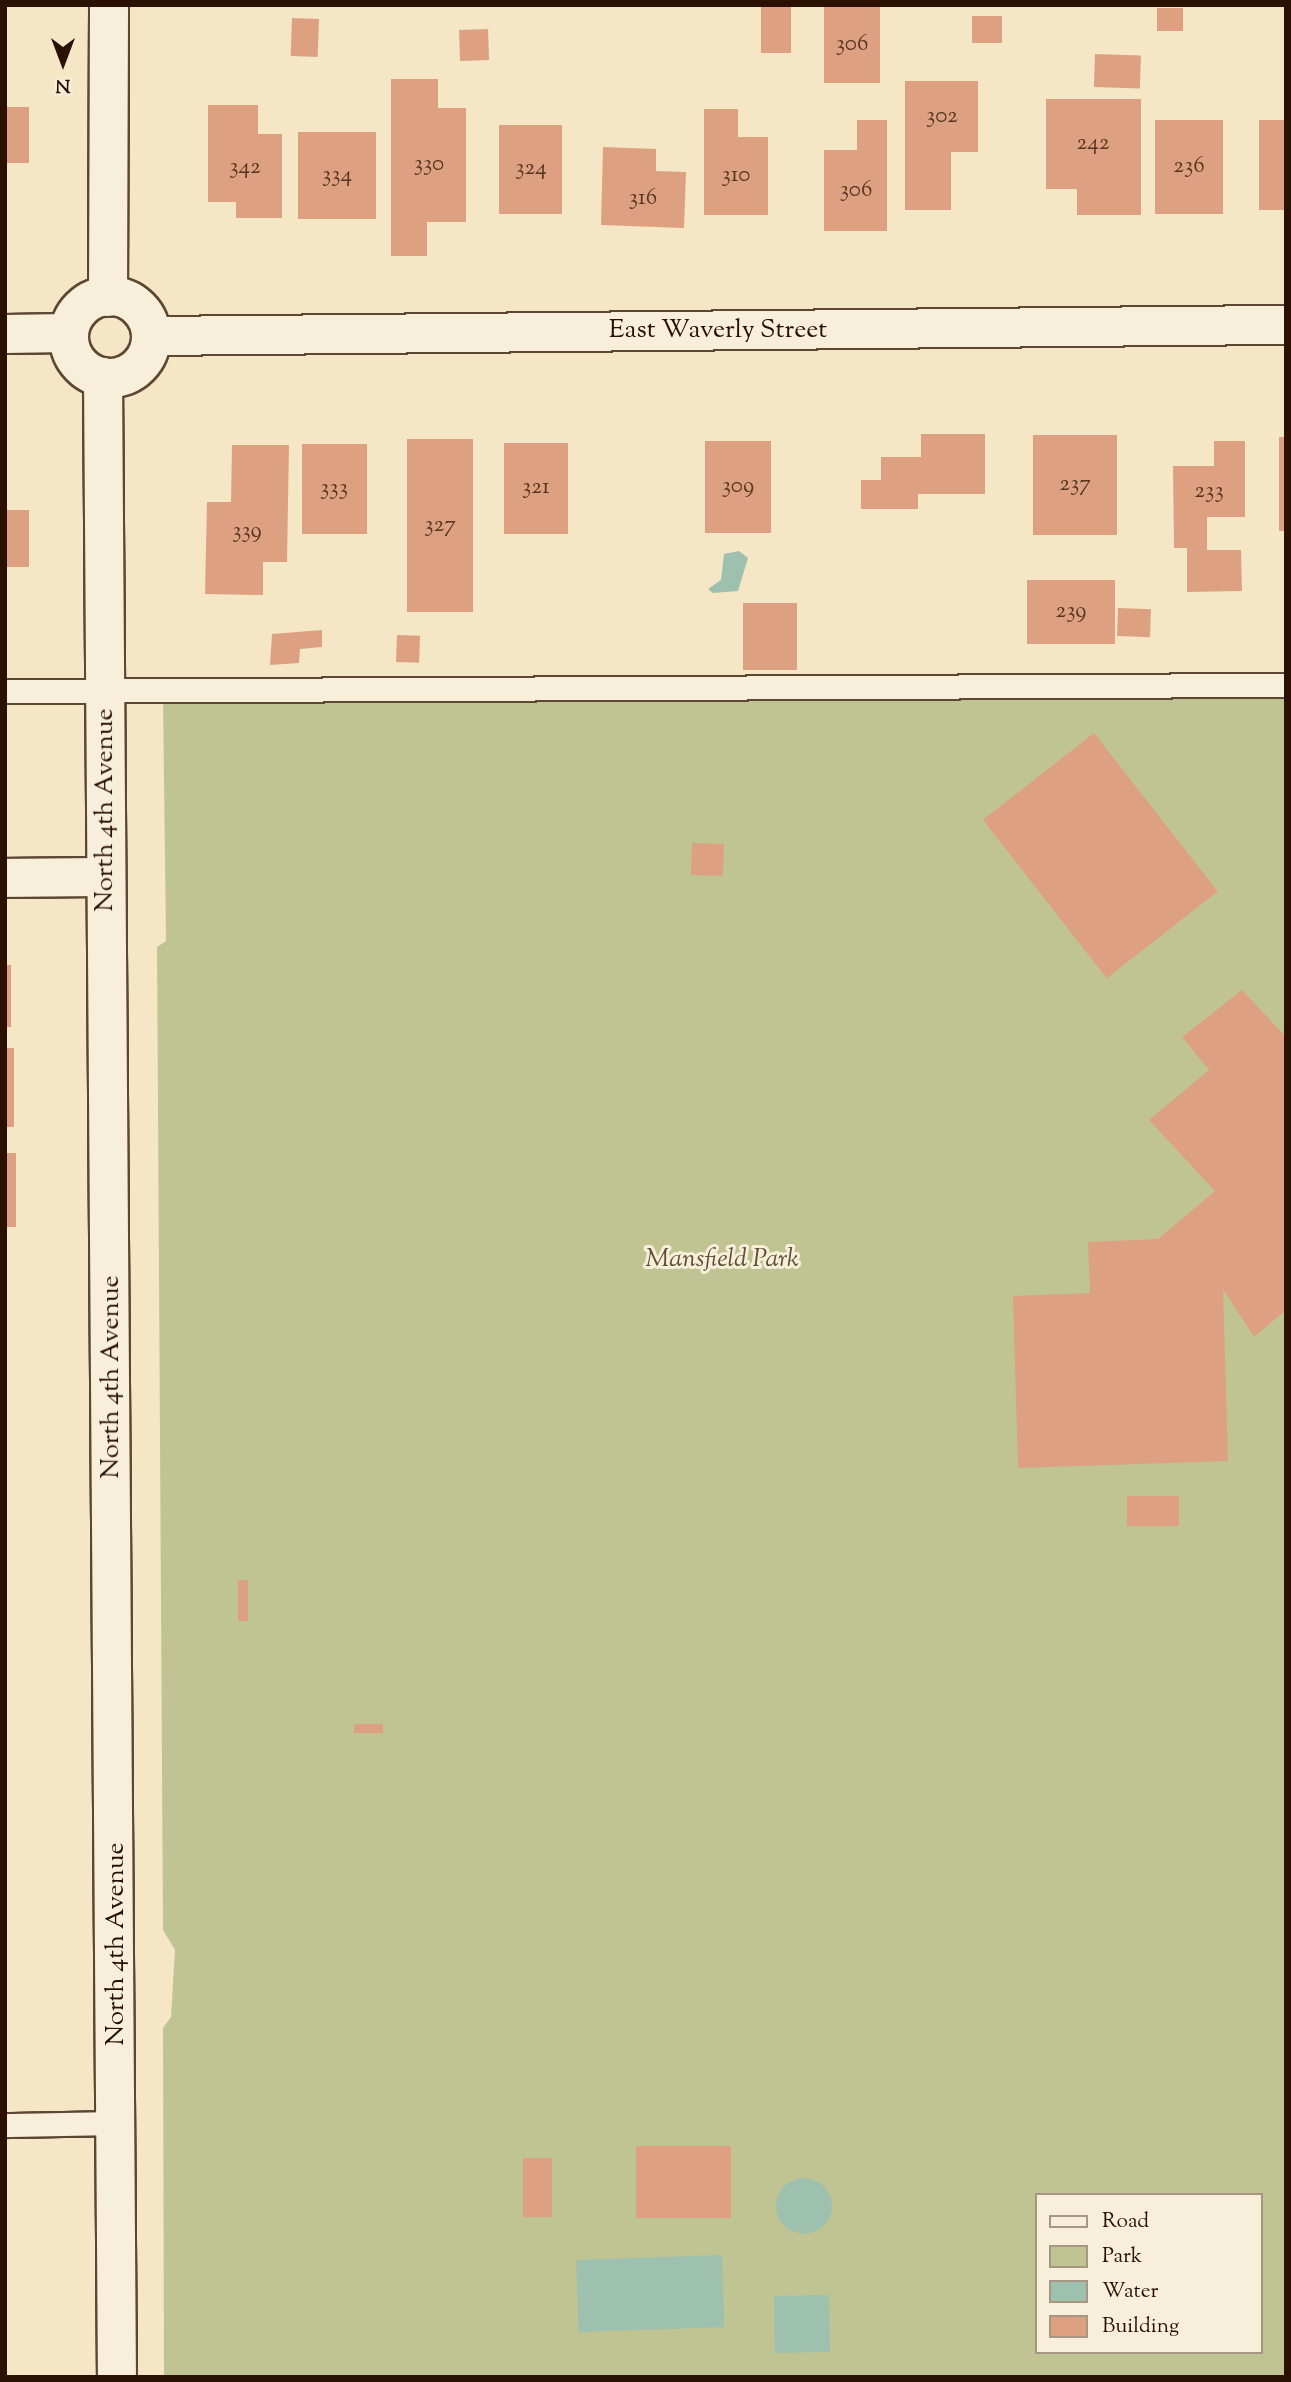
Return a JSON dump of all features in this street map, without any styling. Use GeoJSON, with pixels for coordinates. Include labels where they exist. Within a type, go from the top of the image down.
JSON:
{"type":"FeatureCollection","features":[{"type":"Feature","properties":{"kind":"street"},"geometry":{"type":"LineString","coordinates":[[108,297],[109,5]]}},
{"type":"Feature","properties":{"kind":"street"},"geometry":{"type":"LineString","coordinates":[[108,297],[141,311],[151,336],[134,371],[103,377],[75,359],[68,333],[80,309],[108,297]]}},
{"type":"Feature","properties":{"kind":"street","name":"East Waverly Street"},"geometry":{"type":"LineString","coordinates":[[151,336],[1286,325]]}},
{"type":"Feature","properties":{"kind":"street"},"geometry":{"type":"LineString","coordinates":[[5,334],[68,333]]}},
{"type":"Feature","properties":{"kind":"street","name":"North 4th Avenue"},"geometry":{"type":"LineString","coordinates":[[103,377],[117,2377]]}},
{"type":"Feature","properties":{"kind":"street"},"geometry":{"type":"LineString","coordinates":[[5,878],[106,877]]}},
{"type":"Feature","properties":{"kind":"lane"},"geometry":{"type":"LineString","coordinates":[[5,691],[1286,685]]}},
{"type":"Feature","properties":{"kind":"lane"},"geometry":{"type":"LineString","coordinates":[[5,2125],[117,2123]]}},
{"type":"Feature","properties":{"kind":"green space","name":"Mansfield Park"},"geometry":{"type":"Polygon","coordinates":[[[1286,693],[1286,2377],[164,2377],[163,2028],[171,2017],[175,1950],[163,1930],[157,947],[166,941],[163,698],[1286,693]]]}},
{"type":"Feature","properties":{"kind":"water"},"geometry":{"type":"Polygon","coordinates":[[[739,551],[748,558],[738,591],[713,593],[708,589],[721,580],[724,554],[739,551]]]}},
{"type":"Feature","properties":{"kind":"water"},"geometry":{"type":"Polygon","coordinates":[[[799,2178],[809,2178],[824,2186],[830,2195],[830,2217],[824,2226],[809,2234],[799,2234],[781,2222],[776,2211],[776,2201],[788,2183],[799,2178]]]}},
{"type":"Feature","properties":{"kind":"water"},"geometry":{"type":"Polygon","coordinates":[[[722,2255],[725,2327],[579,2332],[576,2260],[722,2255]]]}},
{"type":"Feature","properties":{"kind":"water"},"geometry":{"type":"Polygon","coordinates":[[[829,2295],[830,2352],[775,2353],[774,2296],[829,2295]]]}},
{"type":"Feature","properties":{"kind":"building"},"geometry":{"type":"Polygon","coordinates":[[[761,7],[791,7],[791,53],[761,53],[761,7]]]}},
{"type":"Feature","properties":{"kind":"building"},"geometry":{"type":"Polygon","coordinates":[[[824,7],[880,7],[880,83],[824,83],[824,7]]]}},
{"type":"Feature","properties":{"kind":"building"},"geometry":{"type":"Polygon","coordinates":[[[1157,8],[1183,8],[1183,31],[1157,31],[1157,8]]]}},
{"type":"Feature","properties":{"kind":"building"},"geometry":{"type":"Polygon","coordinates":[[[972,16],[1002,16],[1002,43],[972,43],[972,16]]]}},
{"type":"Feature","properties":{"kind":"building"},"geometry":{"type":"Polygon","coordinates":[[[292,18],[319,19],[318,57],[291,56],[292,18]]]}},
{"type":"Feature","properties":{"kind":"building"},"geometry":{"type":"Polygon","coordinates":[[[488,29],[489,60],[460,61],[459,30],[488,29]]]}},
{"type":"Feature","properties":{"kind":"building"},"geometry":{"type":"Polygon","coordinates":[[[1095,54],[1141,56],[1140,89],[1094,87],[1095,54]]]}},
{"type":"Feature","properties":{"kind":"building"},"geometry":{"type":"Polygon","coordinates":[[[391,79],[438,79],[438,108],[466,108],[466,222],[427,222],[427,256],[391,256],[391,79]]]}},
{"type":"Feature","properties":{"kind":"building"},"geometry":{"type":"Polygon","coordinates":[[[905,81],[978,81],[978,152],[951,152],[951,210],[905,210],[905,81]]]}},
{"type":"Feature","properties":{"kind":"building"},"geometry":{"type":"Polygon","coordinates":[[[1046,99],[1141,99],[1141,215],[1077,215],[1077,189],[1046,189],[1046,99]]]}},
{"type":"Feature","properties":{"kind":"building"},"geometry":{"type":"Polygon","coordinates":[[[208,105],[258,105],[258,134],[282,134],[282,218],[236,218],[236,202],[208,202],[208,105]]]}},
{"type":"Feature","properties":{"kind":"building"},"geometry":{"type":"Polygon","coordinates":[[[5,107],[29,107],[29,163],[5,163],[5,107]]]}},
{"type":"Feature","properties":{"kind":"building"},"geometry":{"type":"Polygon","coordinates":[[[704,109],[738,109],[738,137],[768,137],[768,215],[704,215],[704,109]]]}},
{"type":"Feature","properties":{"kind":"building"},"geometry":{"type":"Polygon","coordinates":[[[857,120],[887,120],[887,231],[824,231],[824,150],[857,150],[857,120]]]}},
{"type":"Feature","properties":{"kind":"building"},"geometry":{"type":"Polygon","coordinates":[[[1155,120],[1223,120],[1223,214],[1155,214],[1155,120]]]}},
{"type":"Feature","properties":{"kind":"building"},"geometry":{"type":"Polygon","coordinates":[[[1259,120],[1286,120],[1286,210],[1259,210],[1259,120]]]}},
{"type":"Feature","properties":{"kind":"building"},"geometry":{"type":"Polygon","coordinates":[[[499,125],[562,125],[562,214],[499,214],[499,125]]]}},
{"type":"Feature","properties":{"kind":"building"},"geometry":{"type":"Polygon","coordinates":[[[298,132],[376,132],[376,219],[298,219],[298,132]]]}},
{"type":"Feature","properties":{"kind":"building"},"geometry":{"type":"Polygon","coordinates":[[[603,147],[656,149],[656,171],[686,172],[684,228],[601,225],[603,147]]]}},
{"type":"Feature","properties":{"kind":"building"},"geometry":{"type":"Polygon","coordinates":[[[921,434],[985,434],[985,494],[918,494],[918,509],[861,509],[861,480],[881,480],[881,457],[921,457],[921,434]]]}},
{"type":"Feature","properties":{"kind":"building"},"geometry":{"type":"Polygon","coordinates":[[[1033,435],[1117,435],[1117,535],[1033,535],[1033,435]]]}},
{"type":"Feature","properties":{"kind":"building"},"geometry":{"type":"Polygon","coordinates":[[[1279,437],[1286,437],[1286,531],[1279,531],[1279,437]]]}},
{"type":"Feature","properties":{"kind":"building"},"geometry":{"type":"Polygon","coordinates":[[[407,439],[473,439],[473,612],[407,612],[407,439]]]}},
{"type":"Feature","properties":{"kind":"building"},"geometry":{"type":"Polygon","coordinates":[[[705,441],[771,441],[771,533],[705,533],[705,441]]]}},
{"type":"Feature","properties":{"kind":"building"},"geometry":{"type":"Polygon","coordinates":[[[1214,441],[1245,441],[1245,517],[1207,517],[1207,550],[1241,550],[1242,591],[1187,592],[1187,548],[1174,548],[1173,466],[1214,466],[1214,441]]]}},
{"type":"Feature","properties":{"kind":"building"},"geometry":{"type":"Polygon","coordinates":[[[504,443],[568,443],[568,534],[504,534],[504,443]]]}},
{"type":"Feature","properties":{"kind":"building"},"geometry":{"type":"Polygon","coordinates":[[[302,444],[367,444],[367,534],[302,534],[302,444]]]}},
{"type":"Feature","properties":{"kind":"building"},"geometry":{"type":"Polygon","coordinates":[[[232,445],[289,445],[287,562],[263,562],[263,595],[205,594],[207,502],[231,502],[232,445]]]}},
{"type":"Feature","properties":{"kind":"building"},"geometry":{"type":"Polygon","coordinates":[[[5,510],[29,510],[29,567],[5,567],[5,510]]]}},
{"type":"Feature","properties":{"kind":"building"},"geometry":{"type":"Polygon","coordinates":[[[1027,580],[1115,580],[1115,644],[1027,644],[1027,580]]]}},
{"type":"Feature","properties":{"kind":"building"},"geometry":{"type":"Polygon","coordinates":[[[743,603],[797,603],[797,670],[743,670],[743,603]]]}},
{"type":"Feature","properties":{"kind":"building"},"geometry":{"type":"Polygon","coordinates":[[[1118,608],[1151,609],[1150,637],[1117,636],[1118,608]]]}},
{"type":"Feature","properties":{"kind":"building"},"geometry":{"type":"Polygon","coordinates":[[[322,630],[322,647],[300,649],[299,663],[270,665],[272,634],[322,630]]]}},
{"type":"Feature","properties":{"kind":"building"},"geometry":{"type":"Polygon","coordinates":[[[397,635],[420,636],[419,663],[396,662],[397,635]]]}},
{"type":"Feature","properties":{"kind":"building"},"geometry":{"type":"Polygon","coordinates":[[[1094,733],[1218,891],[1107,978],[983,820],[1094,733]]]}},
{"type":"Feature","properties":{"kind":"building"},"geometry":{"type":"Polygon","coordinates":[[[692,843],[724,844],[723,876],[691,875],[692,843]]]}},
{"type":"Feature","properties":{"kind":"building"},"geometry":{"type":"Polygon","coordinates":[[[5,965],[11,965],[11,1027],[5,1027],[5,965]]]}},
{"type":"Feature","properties":{"kind":"building"},"geometry":{"type":"Polygon","coordinates":[[[1242,990],[1286,1037],[1286,1310],[1254,1337],[1223,1289],[1228,1461],[1018,1468],[1013,1296],[1090,1293],[1088,1242],[1158,1239],[1215,1191],[1149,1120],[1209,1070],[1182,1037],[1242,990]]]}},
{"type":"Feature","properties":{"kind":"building"},"geometry":{"type":"Polygon","coordinates":[[[5,1048],[14,1048],[14,1127],[5,1127],[5,1048]]]}},
{"type":"Feature","properties":{"kind":"building"},"geometry":{"type":"Polygon","coordinates":[[[5,1153],[16,1153],[16,1227],[5,1227],[5,1153]]]}},
{"type":"Feature","properties":{"kind":"building"},"geometry":{"type":"Polygon","coordinates":[[[1127,1496],[1179,1496],[1179,1526],[1127,1526],[1127,1496]]]}},
{"type":"Feature","properties":{"kind":"building"},"geometry":{"type":"Polygon","coordinates":[[[238,1580],[248,1580],[248,1621],[238,1621],[238,1580]]]}},
{"type":"Feature","properties":{"kind":"building"},"geometry":{"type":"Polygon","coordinates":[[[354,1724],[383,1724],[383,1733],[354,1733],[354,1724]]]}},
{"type":"Feature","properties":{"kind":"building"},"geometry":{"type":"Polygon","coordinates":[[[636,2146],[731,2146],[731,2218],[636,2218],[636,2146]]]}},
{"type":"Feature","properties":{"kind":"building"},"geometry":{"type":"Polygon","coordinates":[[[523,2158],[552,2158],[552,2217],[523,2217],[523,2158]]]}}]}
